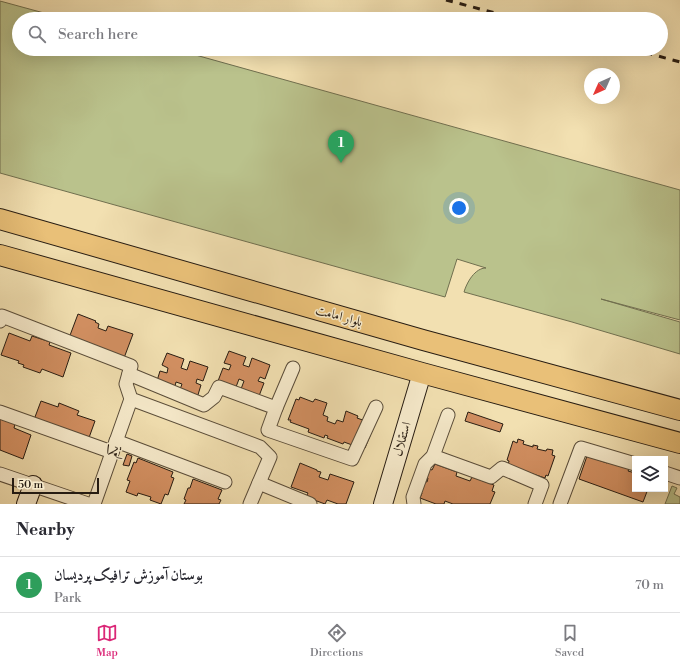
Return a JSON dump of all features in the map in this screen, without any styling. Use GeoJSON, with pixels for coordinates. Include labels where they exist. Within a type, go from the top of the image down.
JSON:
{"type":"FeatureCollection","features":[{"type":"Feature","properties":{"kind":"main road","name":"بلوار امامت"},"geometry":{"type":"LineString","coordinates":[[0,219],[430,342],[680,410]]}},
{"type":"Feature","properties":{"kind":"main road"},"geometry":{"type":"LineString","coordinates":[[0,255],[422,373],[680,443]]}},
{"type":"Feature","properties":{"kind":"main road"},"geometry":{"type":"LineString","coordinates":[[422,373],[430,342]]}},
{"type":"Feature","properties":{"kind":"main road","name":"استقلال"},"geometry":{"type":"LineString","coordinates":[[383,504],[422,373]]}},
{"type":"Feature","properties":{"kind":"main road"},"geometry":{"type":"LineString","coordinates":[[26,504],[33,485]]}},
{"type":"Feature","properties":{"kind":"street"},"geometry":{"type":"LineString","coordinates":[[0,321],[2,316],[131,366],[126,384],[131,399],[260,447],[270,457],[250,504]]}},
{"type":"Feature","properties":{"kind":"street"},"geometry":{"type":"LineString","coordinates":[[293,368],[268,430],[352,459],[376,407]]}},
{"type":"Feature","properties":{"kind":"street"},"geometry":{"type":"LineString","coordinates":[[129,374],[204,405],[214,397],[219,387],[276,408]]}},
{"type":"Feature","properties":{"kind":"street","name":"یکم"},"geometry":{"type":"LineString","coordinates":[[94,504],[131,399]]}},
{"type":"Feature","properties":{"kind":"street"},"geometry":{"type":"LineString","coordinates":[[0,412],[114,446],[225,482]]}},
{"type":"Feature","properties":{"kind":"street"},"geometry":{"type":"LineString","coordinates":[[414,504],[413,497],[425,464],[433,456],[448,414]]}},
{"type":"Feature","properties":{"kind":"street"},"geometry":{"type":"LineString","coordinates":[[560,504],[581,448],[632,463]]}},
{"type":"Feature","properties":{"kind":"street"},"geometry":{"type":"LineString","coordinates":[[433,456],[491,477],[502,468],[542,485],[535,504]]}},
{"type":"Feature","properties":{"kind":"street"},"geometry":{"type":"LineString","coordinates":[[0,474],[88,504]]}},
{"type":"Feature","properties":{"kind":"street"},"geometry":{"type":"LineString","coordinates":[[668,474],[680,478]]}},
{"type":"Feature","properties":{"kind":"street"},"geometry":{"type":"LineString","coordinates":[[259,483],[310,504]]}},
{"type":"Feature","properties":{"kind":"green space"},"geometry":{"type":"Polygon","coordinates":[[[0,1],[40,12],[12,12],[12,56],[199,56],[680,190],[680,320],[601,299],[680,322],[680,354],[464,292],[469,280],[475,273],[478,270],[486,268],[457,259],[445,297],[0,173],[0,1]]]}},
{"type":"Feature","properties":{"kind":"green space"},"geometry":{"type":"Polygon","coordinates":[[[672,486],[677,488],[674,494],[680,497],[680,504],[665,504],[672,486]]]}},
{"type":"Feature","properties":{"kind":"building"},"geometry":{"type":"Polygon","coordinates":[[[78,314],[96,321],[95,322],[99,324],[98,328],[106,331],[108,326],[133,334],[124,358],[69,338],[78,314]]]}},
{"type":"Feature","properties":{"kind":"building"},"geometry":{"type":"Polygon","coordinates":[[[9,333],[30,341],[32,336],[50,342],[49,345],[71,353],[63,377],[42,369],[40,373],[23,367],[24,365],[18,363],[19,361],[1,355],[9,333]]]}},
{"type":"Feature","properties":{"kind":"building"},"geometry":{"type":"Polygon","coordinates":[[[229,351],[246,357],[243,365],[249,367],[252,358],[270,365],[265,379],[260,377],[258,381],[264,383],[259,396],[241,389],[244,381],[239,379],[236,387],[218,381],[223,368],[229,370],[231,365],[224,363],[229,351]]]}},
{"type":"Feature","properties":{"kind":"building"},"geometry":{"type":"Polygon","coordinates":[[[167,353],[184,359],[181,368],[187,370],[190,361],[208,367],[203,381],[197,379],[196,383],[201,385],[197,398],[179,392],[182,384],[176,382],[174,390],[156,384],[160,371],[167,373],[168,368],[162,365],[167,353]]]}},
{"type":"Feature","properties":{"kind":"building"},"geometry":{"type":"Polygon","coordinates":[[[300,397],[313,402],[315,399],[327,403],[323,415],[328,417],[327,421],[335,424],[337,420],[343,422],[346,411],[358,416],[357,418],[371,423],[374,426],[365,448],[363,447],[363,449],[344,442],[343,444],[327,438],[328,436],[325,435],[324,438],[308,432],[309,429],[290,422],[291,420],[288,420],[296,399],[299,400],[300,397]]]}},
{"type":"Feature","properties":{"kind":"building"},"geometry":{"type":"Polygon","coordinates":[[[41,401],[58,407],[59,403],[79,411],[77,415],[95,421],[86,446],[32,425],[41,401]]]}},
{"type":"Feature","properties":{"kind":"building"},"geometry":{"type":"Polygon","coordinates":[[[468,412],[503,424],[500,432],[465,421],[468,412]]]}},
{"type":"Feature","properties":{"kind":"building"},"geometry":{"type":"Polygon","coordinates":[[[0,419],[15,424],[14,428],[31,435],[23,459],[0,450],[0,419]]]}},
{"type":"Feature","properties":{"kind":"building"},"geometry":{"type":"Polygon","coordinates":[[[518,439],[524,441],[523,444],[533,447],[533,445],[538,446],[537,449],[546,451],[547,449],[553,450],[552,455],[555,456],[548,476],[546,475],[545,478],[530,473],[529,476],[508,465],[509,461],[507,460],[513,441],[517,443],[518,439]]]}},
{"type":"Feature","properties":{"kind":"building"},"geometry":{"type":"Polygon","coordinates":[[[127,454],[132,456],[129,466],[123,465],[127,454]]]}},
{"type":"Feature","properties":{"kind":"building"},"geometry":{"type":"Polygon","coordinates":[[[587,456],[607,463],[608,461],[629,469],[628,471],[632,472],[632,492],[647,492],[643,502],[579,479],[587,456]]]}},
{"type":"Feature","properties":{"kind":"building"},"geometry":{"type":"Polygon","coordinates":[[[138,458],[173,472],[171,477],[174,478],[168,495],[165,494],[161,504],[150,500],[151,497],[138,493],[137,496],[126,492],[130,481],[127,480],[134,462],[136,463],[138,458]]]}},
{"type":"Feature","properties":{"kind":"building"},"geometry":{"type":"Polygon","coordinates":[[[300,463],[321,472],[319,477],[328,480],[330,474],[354,482],[346,504],[338,504],[327,500],[325,504],[306,497],[308,493],[291,487],[300,463]]]}},
{"type":"Feature","properties":{"kind":"building"},"geometry":{"type":"Polygon","coordinates":[[[435,464],[457,472],[456,476],[470,481],[472,477],[494,485],[492,491],[495,492],[490,504],[453,504],[445,501],[444,504],[436,504],[420,498],[422,493],[420,492],[424,481],[427,482],[428,478],[426,478],[429,469],[432,470],[435,464]]]}},
{"type":"Feature","properties":{"kind":"building"},"geometry":{"type":"Polygon","coordinates":[[[193,479],[222,490],[218,499],[221,500],[219,504],[184,504],[186,500],[184,499],[193,479]]]}},
{"type":"Feature","properties":{"kind":"railway"},"geometry":{"type":"LineString","coordinates":[[446,0],[491,12]]}},
{"type":"Feature","properties":{"kind":"railway"},"geometry":{"type":"LineString","coordinates":[[658,56],[680,62]]}},
{"type":"Feature","properties":{"kind":"place","name":"بوستان آموزش ترافیک پردیسان"},"geometry":{"type":"Point","coordinates":[341,163]}}]}
